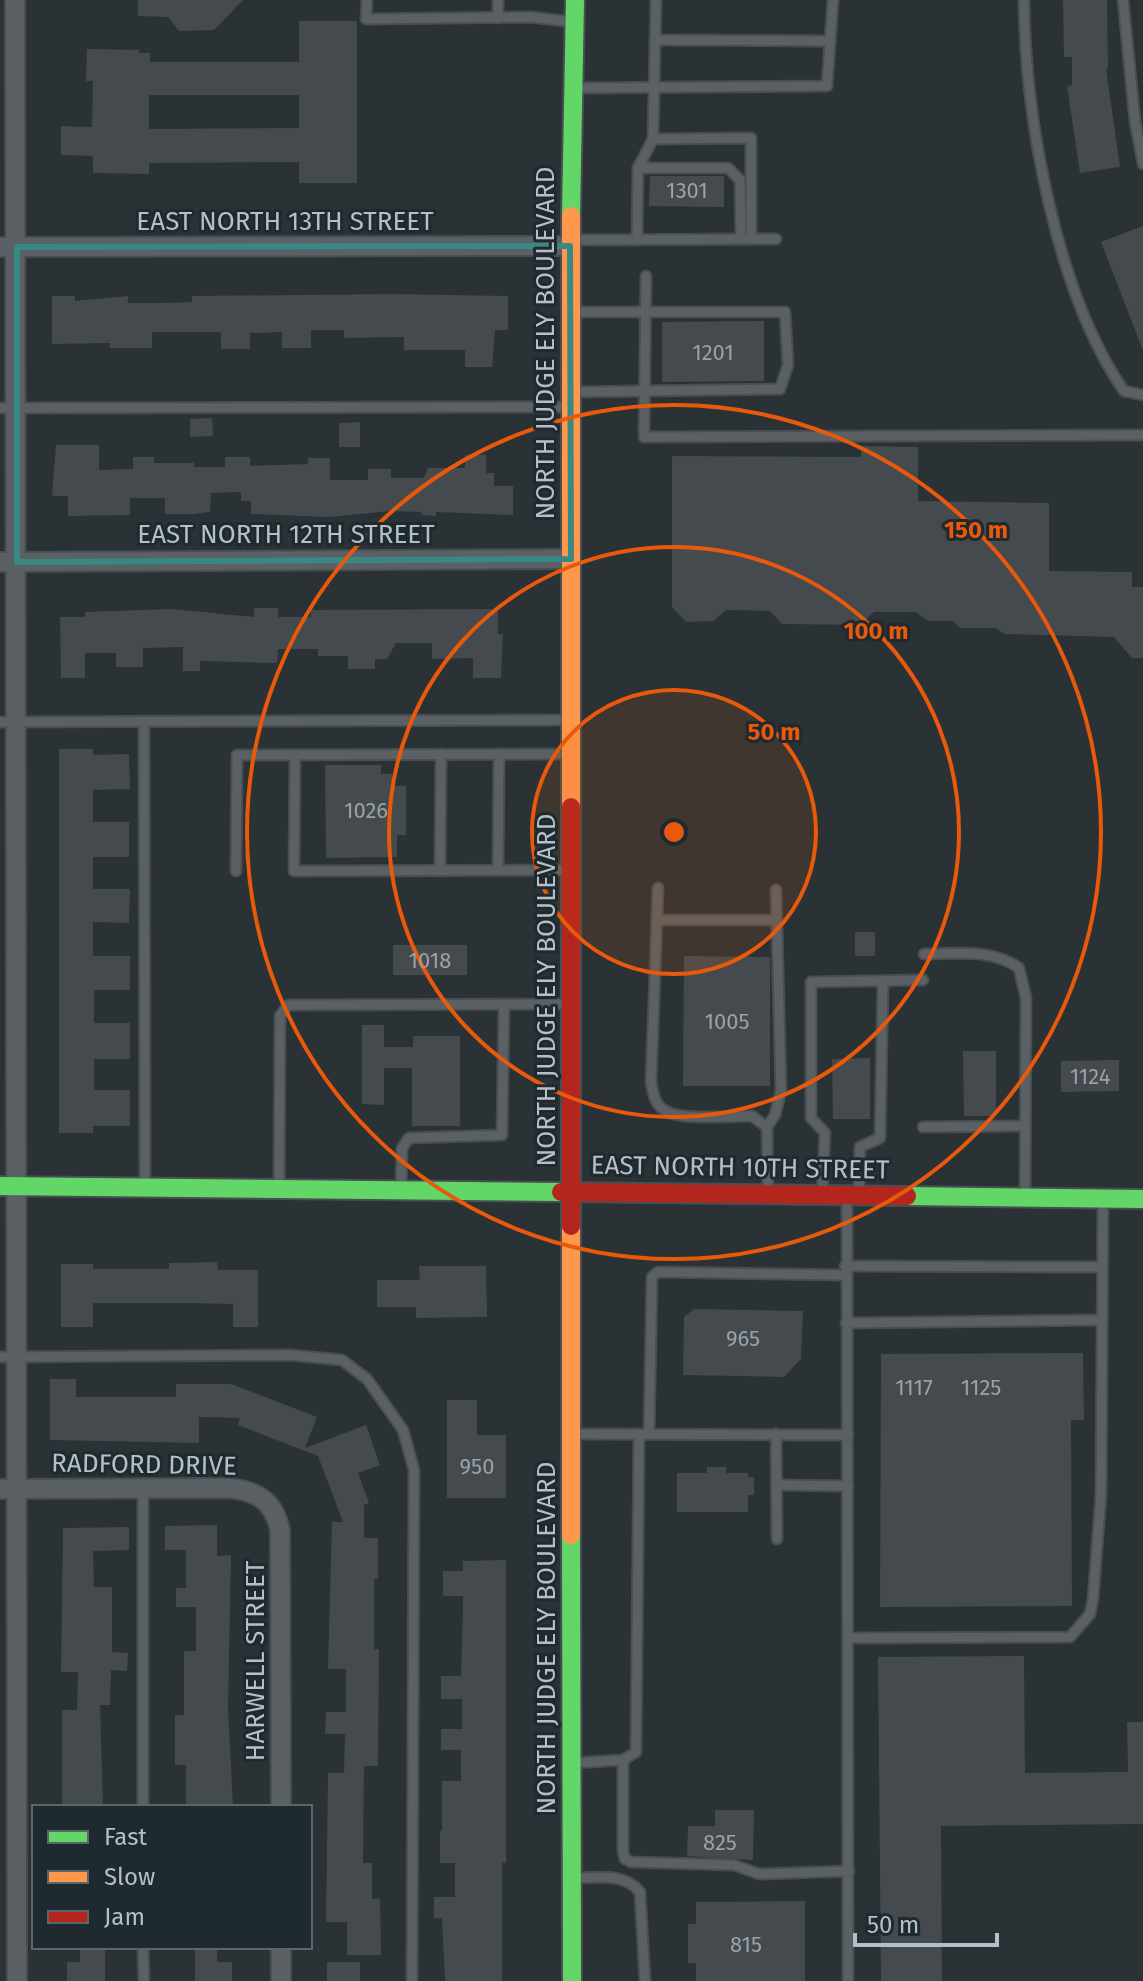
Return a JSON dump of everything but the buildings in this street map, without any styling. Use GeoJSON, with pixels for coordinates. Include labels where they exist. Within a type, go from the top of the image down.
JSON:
{"type":"FeatureCollection","features":[{"type":"Feature","properties":{"kind":"main road","name":"NORTH JUDGE ELY BOULEVARD"},"geometry":{"type":"LineString","coordinates":[[572,1981],[570,88],[575,0]]}},
{"type":"Feature","properties":{"kind":"main road","name":"EAST NORTH 10TH STREET"},"geometry":{"type":"LineString","coordinates":[[7,1186],[572,1190],[1143,1199]]}},
{"type":"Feature","properties":{"kind":"street"},"geometry":{"type":"LineString","coordinates":[[15,0],[8,94],[7,1186],[17,1981]]}},
{"type":"Feature","properties":{"kind":"street","name":"EAST NORTH 13TH STREET"},"geometry":{"type":"LineString","coordinates":[[9,247],[570,243]]}},
{"type":"Feature","properties":{"kind":"street","name":"EAST NORTH 12TH STREET"},"geometry":{"type":"LineString","coordinates":[[8,562],[571,559]]}},
{"type":"Feature","properties":{"kind":"street","name":"RADFORD DRIVE"},"geometry":{"type":"LineString","coordinates":[[9,1489],[246,1490],[266,1499],[277,1515]]}},
{"type":"Feature","properties":{"kind":"street","name":"HARWELL STREET"},"geometry":{"type":"LineString","coordinates":[[277,1515],[280,1530],[281,1805]]}},
{"type":"Feature","properties":{"kind":"street"},"geometry":{"type":"LineString","coordinates":[[281,1949],[281,1981]]}},
{"type":"Feature","properties":{"kind":"lane"},"geometry":{"type":"LineString","coordinates":[[367,0],[366,19],[498,18],[573,22]]}},
{"type":"Feature","properties":{"kind":"lane"},"geometry":{"type":"LineString","coordinates":[[498,0],[498,18]]}},
{"type":"Feature","properties":{"kind":"lane"},"geometry":{"type":"LineString","coordinates":[[637,240],[638,168],[653,139],[656,0]]}},
{"type":"Feature","properties":{"kind":"lane"},"geometry":{"type":"LineString","coordinates":[[570,88],[827,86],[833,0]]}},
{"type":"Feature","properties":{"kind":"lane"},"geometry":{"type":"LineString","coordinates":[[1024,0],[1024,52],[1032,123],[1054,220],[1075,287],[1106,364],[1124,391],[1143,395]]}},
{"type":"Feature","properties":{"kind":"lane"},"geometry":{"type":"LineString","coordinates":[[1123,0],[1135,121],[1143,164]]}},
{"type":"Feature","properties":{"kind":"lane"},"geometry":{"type":"LineString","coordinates":[[655,40],[830,41]]}},
{"type":"Feature","properties":{"kind":"lane"},"geometry":{"type":"LineString","coordinates":[[653,139],[751,138],[746,239]]}},
{"type":"Feature","properties":{"kind":"lane"},"geometry":{"type":"LineString","coordinates":[[638,168],[728,168],[740,180],[746,239]]}},
{"type":"Feature","properties":{"kind":"lane"},"geometry":{"type":"LineString","coordinates":[[570,243],[776,239]]}},
{"type":"Feature","properties":{"kind":"lane"},"geometry":{"type":"LineString","coordinates":[[646,276],[644,437],[1143,435]]}},
{"type":"Feature","properties":{"kind":"lane"},"geometry":{"type":"LineString","coordinates":[[8,408],[571,400],[645,391],[780,389],[788,365],[785,312],[570,312]]}},
{"type":"Feature","properties":{"kind":"lane"},"geometry":{"type":"LineString","coordinates":[[8,722],[572,720]]}},
{"type":"Feature","properties":{"kind":"lane"},"geometry":{"type":"LineString","coordinates":[[144,721],[145,1187]]}},
{"type":"Feature","properties":{"kind":"lane"},"geometry":{"type":"LineString","coordinates":[[440,871],[441,754]]}},
{"type":"Feature","properties":{"kind":"lane"},"geometry":{"type":"LineString","coordinates":[[498,870],[499,754]]}},
{"type":"Feature","properties":{"kind":"lane"},"geometry":{"type":"LineString","coordinates":[[236,871],[237,755],[572,754]]}},
{"type":"Feature","properties":{"kind":"lane"},"geometry":{"type":"LineString","coordinates":[[295,755],[294,871],[572,870]]}},
{"type":"Feature","properties":{"kind":"lane"},"geometry":{"type":"LineString","coordinates":[[658,888],[651,1083],[654,1099],[663,1110],[675,1115],[752,1116],[767,1127]]}},
{"type":"Feature","properties":{"kind":"lane"},"geometry":{"type":"LineString","coordinates":[[768,1193],[767,1127],[775,1115],[781,1091],[776,890]]}},
{"type":"Feature","properties":{"kind":"lane"},"geometry":{"type":"LineString","coordinates":[[657,920],[776,920]]}},
{"type":"Feature","properties":{"kind":"lane"},"geometry":{"type":"LineString","coordinates":[[924,954],[989,955],[1006,959],[1019,968],[1026,998],[1025,1197]]}},
{"type":"Feature","properties":{"kind":"lane"},"geometry":{"type":"LineString","coordinates":[[822,1194],[825,1133],[811,1118],[811,982],[923,980]]}},
{"type":"Feature","properties":{"kind":"lane"},"geometry":{"type":"LineString","coordinates":[[848,1981],[845,1270],[860,1147],[880,1138],[883,981]]}},
{"type":"Feature","properties":{"kind":"lane"},"geometry":{"type":"LineString","coordinates":[[279,1188],[282,1009],[298,1003],[572,1004]]}},
{"type":"Feature","properties":{"kind":"lane"},"geometry":{"type":"LineString","coordinates":[[401,1189],[402,1148],[409,1138],[502,1135],[504,1004]]}},
{"type":"Feature","properties":{"kind":"lane"},"geometry":{"type":"LineString","coordinates":[[923,1127],[1025,1126]]}},
{"type":"Feature","properties":{"kind":"lane"},"geometry":{"type":"LineString","coordinates":[[848,1638],[1070,1637],[1090,1614],[1101,1495],[1103,1199]]}},
{"type":"Feature","properties":{"kind":"lane"},"geometry":{"type":"LineString","coordinates":[[572,1763],[623,1760],[636,1752],[644,1434],[652,1277],[658,1272],[1101,1267]]}},
{"type":"Feature","properties":{"kind":"lane"},"geometry":{"type":"LineString","coordinates":[[846,1323],[1101,1320]]}},
{"type":"Feature","properties":{"kind":"lane"},"geometry":{"type":"LineString","coordinates":[[8,1357],[289,1355],[342,1360],[367,1379],[403,1430],[414,1470],[412,1981]]}},
{"type":"Feature","properties":{"kind":"lane"},"geometry":{"type":"LineString","coordinates":[[572,1434],[848,1435]]}},
{"type":"Feature","properties":{"kind":"lane"},"geometry":{"type":"LineString","coordinates":[[776,1434],[777,1539]]}},
{"type":"Feature","properties":{"kind":"lane"},"geometry":{"type":"LineString","coordinates":[[776,1485],[848,1486]]}},
{"type":"Feature","properties":{"kind":"lane"},"geometry":{"type":"LineString","coordinates":[[143,1489],[143,1805]]}},
{"type":"Feature","properties":{"kind":"lane"},"geometry":{"type":"LineString","coordinates":[[623,1760],[623,1851],[625,1859],[631,1862],[734,1865],[759,1874],[849,1871]]}},
{"type":"Feature","properties":{"kind":"lane"},"geometry":{"type":"LineString","coordinates":[[572,1878],[621,1878],[633,1882],[640,1892],[645,1981]]}},
{"type":"Feature","properties":{"kind":"lane"},"geometry":{"type":"LineString","coordinates":[[143,1949],[144,1981]]}},
{"type":"Feature","properties":{"kind":"highlighted area"},"geometry":{"type":"Polygon","coordinates":[[[570,246],[571,559],[17,562],[17,247],[570,246]]]}},
{"type":"Feature","properties":{"kind":"traffic: fast"},"geometry":{"type":"LineString","coordinates":[[571,216],[575,0]]}},
{"type":"Feature","properties":{"kind":"traffic: fast"},"geometry":{"type":"LineString","coordinates":[[0,1186],[561,1192]]}},
{"type":"Feature","properties":{"kind":"traffic: fast"},"geometry":{"type":"LineString","coordinates":[[907,1196],[1143,1199]]}},
{"type":"Feature","properties":{"kind":"traffic: fast"},"geometry":{"type":"LineString","coordinates":[[571,1535],[572,1981]]}},
{"type":"Feature","properties":{"kind":"traffic: slow"},"geometry":{"type":"LineString","coordinates":[[571,216],[571,807]]}},
{"type":"Feature","properties":{"kind":"traffic: slow"},"geometry":{"type":"LineString","coordinates":[[571,1226],[571,1535]]}},
{"type":"Feature","properties":{"kind":"traffic: jam"},"geometry":{"type":"LineString","coordinates":[[571,807],[571,1226]]}},
{"type":"Feature","properties":{"kind":"traffic: jam"},"geometry":{"type":"LineString","coordinates":[[561,1192],[907,1196]]}}]}
